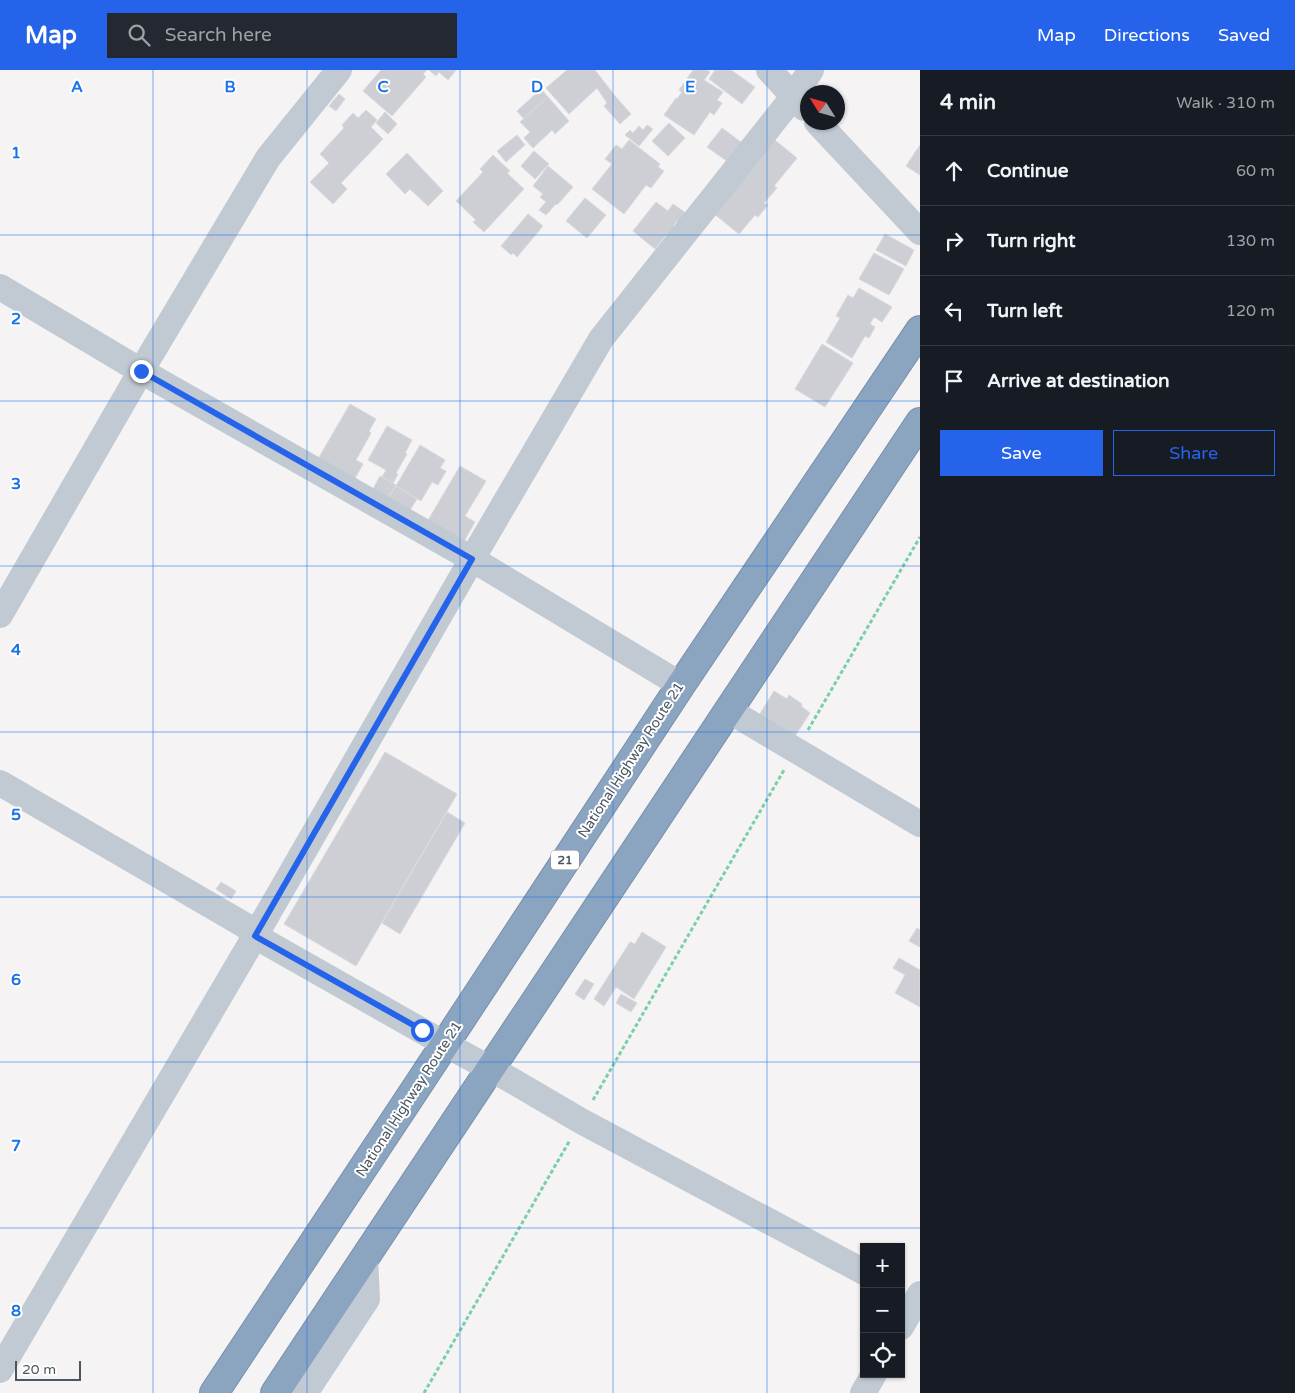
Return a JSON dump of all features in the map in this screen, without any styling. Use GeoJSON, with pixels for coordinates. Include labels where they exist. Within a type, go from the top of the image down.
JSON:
{"type":"FeatureCollection","features":[{"type":"Feature","properties":{"kind":"highway","name":"National Highway Route 21"},"geometry":{"type":"LineString","coordinates":[[213,1393],[681,685],[920,330]]}},
{"type":"Feature","properties":{"kind":"highway"},"geometry":{"type":"LineString","coordinates":[[275,1393],[920,422]]}},
{"type":"Feature","properties":{"kind":"street"},"geometry":{"type":"LineString","coordinates":[[0,615],[141,371],[268,158],[340,70]]}},
{"type":"Feature","properties":{"kind":"street"},"geometry":{"type":"LineString","coordinates":[[0,1370],[255,936],[601,339],[800,105],[769,70]]}},
{"type":"Feature","properties":{"kind":"street"},"geometry":{"type":"LineString","coordinates":[[806,85],[811,70]]}},
{"type":"Feature","properties":{"kind":"street"},"geometry":{"type":"LineString","coordinates":[[824,130],[920,232]]}},
{"type":"Feature","properties":{"kind":"street"},"geometry":{"type":"LineString","coordinates":[[0,287],[141,371],[472,559],[681,685]]}},
{"type":"Feature","properties":{"kind":"street"},"geometry":{"type":"LineString","coordinates":[[728,710],[920,824]]}},
{"type":"Feature","properties":{"kind":"street"},"geometry":{"type":"LineString","coordinates":[[0,784],[246,926],[255,936],[445,1044],[491,1068],[581,1121],[860,1270]]}},
{"type":"Feature","properties":{"kind":"street"},"geometry":{"type":"LineString","coordinates":[[305,1393],[367,1299],[365,1258]]}},
{"type":"Feature","properties":{"kind":"street"},"geometry":{"type":"LineString","coordinates":[[905,1318],[914,1297]]}},
{"type":"Feature","properties":{"kind":"street"},"geometry":{"type":"LineString","coordinates":[[863,1393],[872,1378]]}},
{"type":"Feature","properties":{"kind":"path"},"geometry":{"type":"LineString","coordinates":[[424,1393],[920,537]]}},
{"type":"Feature","properties":{"kind":"building"},"geometry":{"type":"Polygon","coordinates":[[[381,70],[427,70],[423,74],[426,77],[392,116],[363,91],[381,70]]]}},
{"type":"Feature","properties":{"kind":"building"},"geometry":{"type":"Polygon","coordinates":[[[429,70],[456,70],[448,80],[439,72],[436,76],[429,70]]]}},
{"type":"Feature","properties":{"kind":"building"},"geometry":{"type":"Polygon","coordinates":[[[567,70],[595,70],[631,114],[620,124],[604,106],[607,103],[597,88],[569,114],[546,88],[567,70]]]}},
{"type":"Feature","properties":{"kind":"building"},"geometry":{"type":"Polygon","coordinates":[[[693,70],[707,70],[710,72],[704,80],[723,92],[717,100],[722,103],[714,115],[710,112],[694,135],[664,115],[682,92],[679,90],[693,70]]]}},
{"type":"Feature","properties":{"kind":"building"},"geometry":{"type":"Polygon","coordinates":[[[715,70],[731,70],[755,87],[742,104],[709,79],[715,70]]]}},
{"type":"Feature","properties":{"kind":"building"},"geometry":{"type":"Polygon","coordinates":[[[541,89],[548,97],[524,119],[517,111],[541,89]]]}},
{"type":"Feature","properties":{"kind":"building"},"geometry":{"type":"Polygon","coordinates":[[[339,94],[345,99],[336,111],[329,106],[339,94]]]}},
{"type":"Feature","properties":{"kind":"building"},"geometry":{"type":"Polygon","coordinates":[[[548,97],[569,121],[555,134],[552,130],[533,148],[524,138],[530,132],[520,122],[548,97]]]}},
{"type":"Feature","properties":{"kind":"building"},"geometry":{"type":"Polygon","coordinates":[[[366,110],[377,120],[371,127],[383,139],[341,183],[347,189],[333,204],[310,182],[329,163],[320,154],[344,128],[342,125],[353,113],[358,118],[366,110]]]}},
{"type":"Feature","properties":{"kind":"building"},"geometry":{"type":"Polygon","coordinates":[[[385,112],[397,124],[388,134],[376,123],[385,112]]]}},
{"type":"Feature","properties":{"kind":"building"},"geometry":{"type":"Polygon","coordinates":[[[669,123],[685,138],[668,156],[652,141],[669,123]]]}},
{"type":"Feature","properties":{"kind":"building"},"geometry":{"type":"Polygon","coordinates":[[[647,125],[653,129],[639,146],[625,135],[630,130],[633,133],[639,126],[643,130],[647,125]]]}},
{"type":"Feature","properties":{"kind":"building"},"geometry":{"type":"Polygon","coordinates":[[[722,128],[745,145],[731,164],[707,147],[722,128]]]}},
{"type":"Feature","properties":{"kind":"building"},"geometry":{"type":"Polygon","coordinates":[[[517,135],[525,145],[506,162],[497,151],[517,135]]]}},
{"type":"Feature","properties":{"kind":"building"},"geometry":{"type":"Polygon","coordinates":[[[771,137],[797,158],[774,186],[777,188],[764,203],[768,205],[758,217],[755,215],[739,234],[713,213],[771,137]]]}},
{"type":"Feature","properties":{"kind":"building"},"geometry":{"type":"Polygon","coordinates":[[[629,140],[660,164],[658,167],[664,171],[651,188],[646,185],[624,214],[592,189],[612,164],[605,159],[616,145],[622,149],[629,140]]]}},
{"type":"Feature","properties":{"kind":"building"},"geometry":{"type":"Polygon","coordinates":[[[920,145],[920,175],[906,166],[920,145]]]}},
{"type":"Feature","properties":{"kind":"building"},"geometry":{"type":"Polygon","coordinates":[[[534,151],[549,164],[535,179],[521,166],[534,151]]]}},
{"type":"Feature","properties":{"kind":"building"},"geometry":{"type":"Polygon","coordinates":[[[407,153],[443,191],[428,206],[410,189],[405,194],[386,174],[407,153]]]}},
{"type":"Feature","properties":{"kind":"building"},"geometry":{"type":"Polygon","coordinates":[[[493,155],[510,171],[507,173],[524,189],[484,232],[473,222],[476,220],[456,201],[483,172],[480,169],[493,155]]]}},
{"type":"Feature","properties":{"kind":"building"},"geometry":{"type":"Polygon","coordinates":[[[548,166],[573,187],[546,215],[539,210],[546,202],[540,197],[543,194],[533,186],[548,166]]]}},
{"type":"Feature","properties":{"kind":"building"},"geometry":{"type":"Polygon","coordinates":[[[585,198],[606,215],[587,238],[566,221],[585,198]]]}},
{"type":"Feature","properties":{"kind":"building"},"geometry":{"type":"Polygon","coordinates":[[[656,202],[668,211],[673,204],[687,214],[680,223],[677,221],[673,226],[676,228],[669,237],[666,235],[655,249],[633,231],[656,202]]]}},
{"type":"Feature","properties":{"kind":"building"},"geometry":{"type":"Polygon","coordinates":[[[528,214],[543,226],[517,257],[513,253],[511,255],[501,246],[528,214]]]}},
{"type":"Feature","properties":{"kind":"building"},"geometry":{"type":"Polygon","coordinates":[[[885,234],[914,250],[906,266],[876,250],[885,234]]]}},
{"type":"Feature","properties":{"kind":"building"},"geometry":{"type":"Polygon","coordinates":[[[874,253],[904,269],[889,295],[859,279],[874,253]]]}},
{"type":"Feature","properties":{"kind":"building"},"geometry":{"type":"Polygon","coordinates":[[[859,288],[892,307],[882,322],[874,317],[870,324],[875,327],[869,338],[865,336],[852,358],[826,342],[840,318],[836,316],[848,295],[853,298],[859,288]]]}},
{"type":"Feature","properties":{"kind":"building"},"geometry":{"type":"Polygon","coordinates":[[[822,344],[853,363],[825,407],[795,389],[822,344]]]}},
{"type":"Feature","properties":{"kind":"building"},"geometry":{"type":"Polygon","coordinates":[[[350,404],[376,419],[369,431],[371,433],[356,460],[363,464],[354,480],[318,459],[350,404]]]}},
{"type":"Feature","properties":{"kind":"building"},"geometry":{"type":"Polygon","coordinates":[[[387,426],[412,440],[393,483],[382,477],[386,470],[368,460],[387,426]]]}},
{"type":"Feature","properties":{"kind":"building"},"geometry":{"type":"Polygon","coordinates":[[[420,445],[445,460],[440,468],[446,471],[438,485],[432,482],[421,501],[396,486],[420,445]]]}},
{"type":"Feature","properties":{"kind":"building"},"geometry":{"type":"Polygon","coordinates":[[[460,466],[486,481],[465,516],[475,522],[463,543],[427,522],[460,466]]]}},
{"type":"Feature","properties":{"kind":"building"},"geometry":{"type":"Polygon","coordinates":[[[380,476],[396,485],[388,498],[373,489],[380,476]]]}},
{"type":"Feature","properties":{"kind":"building"},"geometry":{"type":"Polygon","coordinates":[[[396,486],[417,499],[408,513],[387,500],[396,486]]]}},
{"type":"Feature","properties":{"kind":"building"},"geometry":{"type":"Polygon","coordinates":[[[774,691],[787,699],[789,695],[802,704],[801,706],[810,713],[793,739],[758,717],[774,691]]]}},
{"type":"Feature","properties":{"kind":"building"},"geometry":{"type":"Polygon","coordinates":[[[385,752],[457,794],[356,966],[284,924],[385,752]]]}},
{"type":"Feature","properties":{"kind":"building"},"geometry":{"type":"Polygon","coordinates":[[[447,812],[465,823],[400,934],[382,923],[447,812]]]}},
{"type":"Feature","properties":{"kind":"building"},"geometry":{"type":"Polygon","coordinates":[[[221,882],[236,891],[231,899],[216,889],[221,882]]]}},
{"type":"Feature","properties":{"kind":"building"},"geometry":{"type":"Polygon","coordinates":[[[917,928],[920,930],[920,947],[909,941],[917,928]]]}},
{"type":"Feature","properties":{"kind":"building"},"geometry":{"type":"Polygon","coordinates":[[[642,932],[666,947],[634,999],[616,987],[604,1006],[594,999],[630,942],[635,944],[642,932]]]}},
{"type":"Feature","properties":{"kind":"building"},"geometry":{"type":"Polygon","coordinates":[[[899,958],[920,970],[920,1007],[895,993],[905,975],[893,968],[899,958]]]}},
{"type":"Feature","properties":{"kind":"building"},"geometry":{"type":"Polygon","coordinates":[[[585,979],[594,984],[584,1000],[575,994],[585,979]]]}},
{"type":"Feature","properties":{"kind":"building"},"geometry":{"type":"Polygon","coordinates":[[[621,994],[637,1003],[631,1012],[616,1003],[621,994]]]}},
{"type":"Feature","properties":{"kind":"route"},"geometry":{"type":"LineString","coordinates":[[141,371],[472,559],[255,936],[422,1030]]}}]}
